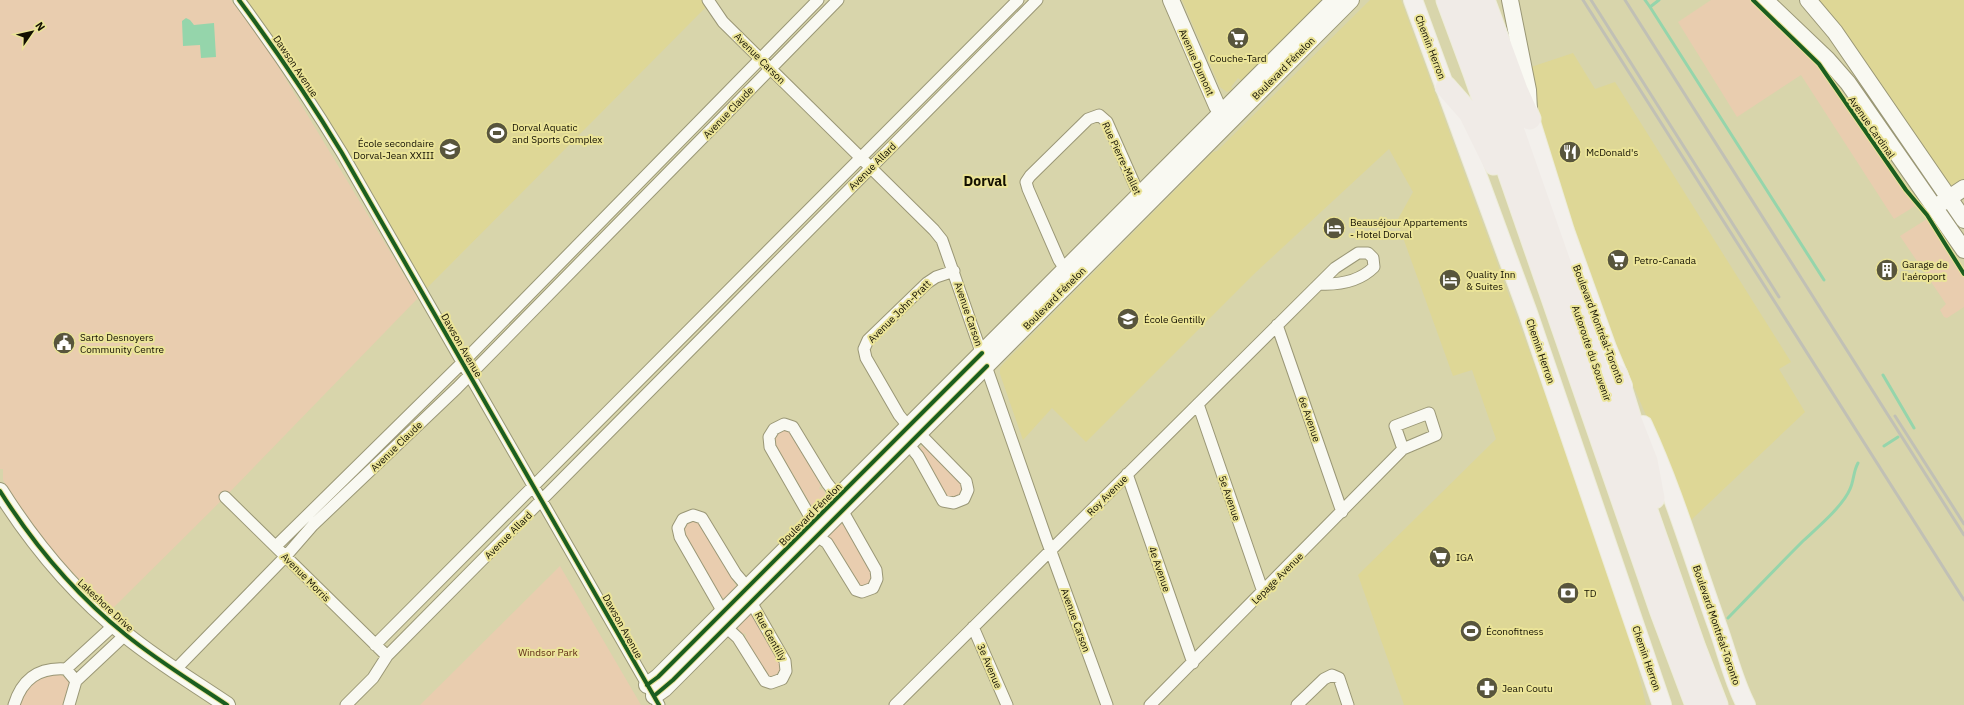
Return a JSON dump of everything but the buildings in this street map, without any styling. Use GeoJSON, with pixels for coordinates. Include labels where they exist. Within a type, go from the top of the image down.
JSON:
{"type":"FeatureCollection","features":[{"type":"Feature","properties":{"kind":"highway","name":"Autoroute du Souvenir"},"geometry":{"type":"LineString","coordinates":[[1447,0],[1696,705]]}},
{"type":"Feature","properties":{"kind":"highway","name":"Autoroute du Souvenir"},"geometry":{"type":"LineString","coordinates":[[1468,0],[1669,573],[1717,705]]}},
{"type":"Feature","properties":{"kind":"highway"},"geometry":{"type":"LineString","coordinates":[[1484,0],[1517,90],[1530,119]]}},
{"type":"Feature","properties":{"kind":"highway"},"geometry":{"type":"LineString","coordinates":[[1446,87],[1469,113],[1528,228]]}},
{"type":"Feature","properties":{"kind":"highway"},"geometry":{"type":"LineString","coordinates":[[1617,375],[1631,420],[1647,461],[1669,573]]}},
{"type":"Feature","properties":{"kind":"main road","name":"Chemin Herron"},"geometry":{"type":"LineString","coordinates":[[1413,0],[1528,313],[1662,705]]}},
{"type":"Feature","properties":{"kind":"main road","name":"Boulevard Montréal-Toronto"},"geometry":{"type":"LineString","coordinates":[[1530,119],[1552,192],[1617,375],[1662,469],[1733,675],[1746,705]]}},
{"type":"Feature","properties":{"kind":"street","name":"Dawson Avenue"},"geometry":{"type":"LineString","coordinates":[[239,0],[268,39],[315,108],[470,374],[653,695]]}},
{"type":"Feature","properties":{"kind":"street","name":"Avenue Carson"},"geometry":{"type":"LineString","coordinates":[[708,0],[723,22],[937,234],[946,248],[1050,551],[1107,705]]}},
{"type":"Feature","properties":{"kind":"street","name":"Avenue Claude"},"geometry":{"type":"LineString","coordinates":[[276,546],[463,362],[818,0]]}},
{"type":"Feature","properties":{"kind":"street","name":"Avenue Claude"},"geometry":{"type":"LineString","coordinates":[[175,670],[286,556],[313,526],[470,374],[838,0]]}},
{"type":"Feature","properties":{"kind":"street","name":"Avenue Allard"},"geometry":{"type":"LineString","coordinates":[[375,645],[1018,0]]}},
{"type":"Feature","properties":{"kind":"street","name":"Avenue Allard"},"geometry":{"type":"LineString","coordinates":[[346,705],[373,678],[387,656],[1037,0]]}},
{"type":"Feature","properties":{"kind":"street","name":"Avenue Dumont"},"geometry":{"type":"LineString","coordinates":[[1171,0],[1224,118]]}},
{"type":"Feature","properties":{"kind":"street","name":"Boulevard Fénelon"},"geometry":{"type":"LineString","coordinates":[[653,695],[658,678],[725,619],[984,360],[1224,118],[1334,0]]}},
{"type":"Feature","properties":{"kind":"street","name":"Boulevard Fénelon"},"geometry":{"type":"LineString","coordinates":[[1224,118],[1351,0]]}},
{"type":"Feature","properties":{"kind":"street","name":"Boulevard Montréal-Toronto"},"geometry":{"type":"LineString","coordinates":[[1510,0],[1528,90],[1530,119]]}},
{"type":"Feature","properties":{"kind":"street","name":"Avenue Cardinal"},"geometry":{"type":"LineString","coordinates":[[1765,0],[1822,54],[1845,80],[1964,250]]}},
{"type":"Feature","properties":{"kind":"street"},"geometry":{"type":"LineString","coordinates":[[1808,0],[1835,32],[1964,220]]}},
{"type":"Feature","properties":{"kind":"street"},"geometry":{"type":"LineString","coordinates":[[997,21],[1007,31]]}},
{"type":"Feature","properties":{"kind":"street","name":"Rue Pierre-Mallet"},"geometry":{"type":"LineString","coordinates":[[1065,269],[1059,260],[1026,182],[1030,176],[1088,119],[1097,115],[1105,119],[1142,201]]}},
{"type":"Feature","properties":{"kind":"street"},"geometry":{"type":"LineString","coordinates":[[1935,207],[1964,188]]}},
{"type":"Feature","properties":{"kind":"street","name":"Boulevard Fénelon"},"geometry":{"type":"LineString","coordinates":[[984,360],[1065,269],[1142,201]]}},
{"type":"Feature","properties":{"kind":"street"},"geometry":{"type":"LineString","coordinates":[[609,213],[619,223]]}},
{"type":"Feature","properties":{"kind":"street","name":"Avenue John-Pratt"},"geometry":{"type":"LineString","coordinates":[[914,430],[899,415],[866,358],[864,349],[868,340],[926,283],[936,277],[954,271]]}},
{"type":"Feature","properties":{"kind":"street","name":"Roy Avenue"},"geometry":{"type":"LineString","coordinates":[[896,704],[1319,284]]}},
{"type":"Feature","properties":{"kind":"street"},"geometry":{"type":"LineString","coordinates":[[697,322],[708,333]]}},
{"type":"Feature","properties":{"kind":"street","name":"6e Avenue"},"geometry":{"type":"LineString","coordinates":[[1277,325],[1342,512]]}},
{"type":"Feature","properties":{"kind":"street","name":"5e Avenue"},"geometry":{"type":"LineString","coordinates":[[1198,404],[1263,592]]}},
{"type":"Feature","properties":{"kind":"street"},"geometry":{"type":"LineString","coordinates":[[784,424],[793,427],[840,504],[876,570],[878,580],[873,588],[862,592],[856,590],[826,543],[815,529],[770,447],[769,437],[774,428],[784,424]]}},
{"type":"Feature","properties":{"kind":"street"},"geometry":{"type":"LineString","coordinates":[[906,447],[913,450],[918,456],[944,501],[954,503],[964,499],[968,490],[966,481],[914,430]]}},
{"type":"Feature","properties":{"kind":"street","name":"Boulevard Fénelon"},"geometry":{"type":"LineString","coordinates":[[840,504],[906,447],[914,430]]}},
{"type":"Feature","properties":{"kind":"street","name":"Lepage Avenue"},"geometry":{"type":"LineString","coordinates":[[1150,705],[1403,449]]}},
{"type":"Feature","properties":{"kind":"street","name":"4e Avenue"},"geometry":{"type":"LineString","coordinates":[[1127,474],[1193,663]]}},
{"type":"Feature","properties":{"kind":"street","name":"Lakeshore Drive"},"geometry":{"type":"LineString","coordinates":[[0,491],[23,526],[51,562],[120,630],[226,705]]}},
{"type":"Feature","properties":{"kind":"street","name":"Avenue Morris"},"geometry":{"type":"LineString","coordinates":[[225,497],[387,656]]}},
{"type":"Feature","properties":{"kind":"street"},"geometry":{"type":"LineString","coordinates":[[725,619],[680,537],[678,528],[683,519],[693,515],[702,518],[749,595]]}},
{"type":"Feature","properties":{"kind":"street","name":"Rue Gentilly"},"geometry":{"type":"LineString","coordinates":[[725,619],[765,681],[775,683],[784,677],[787,667],[785,661],[749,595]]}},
{"type":"Feature","properties":{"kind":"street","name":"3e Avenue"},"geometry":{"type":"LineString","coordinates":[[973,627],[1007,705]]}},
{"type":"Feature","properties":{"kind":"street"},"geometry":{"type":"LineString","coordinates":[[14,705],[22,687],[38,672],[51,668],[66,669],[120,630]]}},
{"type":"Feature","properties":{"kind":"street"},"geometry":{"type":"LineString","coordinates":[[69,705],[76,681],[120,630]]}},
{"type":"Feature","properties":{"kind":"street"},"geometry":{"type":"LineString","coordinates":[[66,669],[76,681]]}},
{"type":"Feature","properties":{"kind":"street"},"geometry":{"type":"LineString","coordinates":[[1297,705],[1324,679],[1332,675],[1339,678],[1348,705]]}},
{"type":"Feature","properties":{"kind":"shaded area","name":"École secondaire Dorval-Jean XXIII"},"geometry":{"type":"Polygon","coordinates":[[[237,0],[702,0],[705,8],[426,289],[237,0]]]}},
{"type":"Feature","properties":{"kind":"shaded area"},"geometry":{"type":"Polygon","coordinates":[[[1182,0],[1325,0],[1242,81],[1238,78],[1231,87],[1233,89],[1227,92],[1220,87],[1182,0]]]}},
{"type":"Feature","properties":{"kind":"shaded area"},"geometry":{"type":"Polygon","coordinates":[[[1370,0],[1401,0],[1545,394],[1610,580],[1635,656],[1646,705],[1404,705],[1358,575],[1496,439],[1472,370],[1453,376],[1397,221],[1413,192],[1389,149],[1254,274],[1086,442],[1052,408],[1023,440],[1000,374],[1000,368],[1003,364],[1213,152],[1217,151],[1370,0]]]}},
{"type":"Feature","properties":{"kind":"shaded area"},"geometry":{"type":"Polygon","coordinates":[[[1816,0],[1964,0],[1964,200],[1937,170],[1816,0]]]}},
{"type":"Feature","properties":{"kind":"shaded area"},"geometry":{"type":"Polygon","coordinates":[[[186,18],[194,25],[214,23],[216,57],[201,58],[200,45],[183,46],[182,21],[186,18]]]}},
{"type":"Feature","properties":{"kind":"shaded area"},"geometry":{"type":"Polygon","coordinates":[[[1573,53],[1595,89],[1615,82],[1791,362],[1779,369],[1805,412],[1689,522],[1673,477],[1608,328],[1553,167],[1541,122],[1531,67],[1573,53]]]}},
{"type":"Feature","properties":{"kind":"green space"},"geometry":{"type":"Polygon","coordinates":[[[0,0],[231,0],[270,53],[418,298],[225,497],[110,611],[56,555],[19,507],[3,480],[3,469],[0,469],[0,0]]]}},
{"type":"Feature","properties":{"kind":"green space"},"geometry":{"type":"Polygon","coordinates":[[[1711,0],[1750,0],[1816,63],[1905,191],[1917,205],[1894,219],[1801,75],[1737,117],[1678,22],[1711,0]]]}},
{"type":"Feature","properties":{"kind":"green space"},"geometry":{"type":"Polygon","coordinates":[[[1927,219],[1964,276],[1964,307],[1947,318],[1944,317],[1940,310],[1946,304],[1900,236],[1927,219]]]}},
{"type":"Feature","properties":{"kind":"green space"},"geometry":{"type":"Polygon","coordinates":[[[783,430],[789,431],[793,436],[821,486],[819,488],[820,490],[823,489],[827,497],[814,510],[775,444],[775,435],[783,430]]]}},
{"type":"Feature","properties":{"kind":"green space"},"geometry":{"type":"Polygon","coordinates":[[[923,445],[961,484],[961,493],[957,497],[950,498],[944,493],[920,448],[923,445]]]}},
{"type":"Feature","properties":{"kind":"green space"},"geometry":{"type":"Polygon","coordinates":[[[692,521],[698,522],[702,527],[737,587],[725,599],[720,597],[684,535],[685,525],[692,521]]]}},
{"type":"Feature","properties":{"kind":"green space"},"geometry":{"type":"Polygon","coordinates":[[[840,523],[845,526],[873,575],[869,584],[859,586],[828,535],[840,523]]]}},
{"type":"Feature","properties":{"kind":"green space","name":"Windsor Park"},"geometry":{"type":"Polygon","coordinates":[[[560,566],[641,705],[420,705],[560,566]]]}},
{"type":"Feature","properties":{"kind":"green space"},"geometry":{"type":"Polygon","coordinates":[[[750,614],[753,615],[780,662],[781,669],[775,676],[768,676],[744,638],[746,636],[745,633],[742,635],[737,626],[750,614]]]}},
{"type":"Feature","properties":{"kind":"green space"},"geometry":{"type":"Polygon","coordinates":[[[53,674],[63,676],[70,683],[67,698],[63,705],[20,705],[24,694],[36,681],[53,674]]]}},
{"type":"Feature","properties":{"kind":"waterway"},"geometry":{"type":"LineString","coordinates":[[1645,0],[1650,7]]}},
{"type":"Feature","properties":{"kind":"waterway"},"geometry":{"type":"LineString","coordinates":[[1659,0],[1650,7],[1824,280]]}},
{"type":"Feature","properties":{"kind":"waterway"},"geometry":{"type":"LineString","coordinates":[[1883,375],[1914,428]]}},
{"type":"Feature","properties":{"kind":"waterway"},"geometry":{"type":"LineString","coordinates":[[1884,446],[1898,437]]}},
{"type":"Feature","properties":{"kind":"waterway"},"geometry":{"type":"LineString","coordinates":[[1728,618],[1842,502],[1847,496],[1858,463]]}},
{"type":"Feature","properties":{"kind":"railway"},"geometry":{"type":"LineString","coordinates":[[1583,0],[1964,600]]}},
{"type":"Feature","properties":{"kind":"railway"},"geometry":{"type":"LineString","coordinates":[[1591,0],[1779,297]]}},
{"type":"Feature","properties":{"kind":"railway"},"geometry":{"type":"LineString","coordinates":[[1625,0],[1964,535]]}},
{"type":"Feature","properties":{"kind":"railway"},"geometry":{"type":"LineString","coordinates":[[1895,416],[1964,524]]}},
{"type":"Feature","properties":{"kind":"cycle path"},"geometry":{"type":"LineString","coordinates":[[239,0],[292,75],[342,153],[659,705]]}},
{"type":"Feature","properties":{"kind":"cycle path"},"geometry":{"type":"LineString","coordinates":[[1753,0],[1819,64],[1906,190],[1927,215],[1964,274]]}},
{"type":"Feature","properties":{"kind":"cycle path"},"geometry":{"type":"LineString","coordinates":[[647,685],[658,677],[982,353]]}},
{"type":"Feature","properties":{"kind":"cycle path"},"geometry":{"type":"LineString","coordinates":[[654,696],[673,680],[987,366]]}},
{"type":"Feature","properties":{"kind":"cycle path"},"geometry":{"type":"LineString","coordinates":[[0,491],[27,531],[57,568],[108,620],[138,645],[163,663],[227,705]]}},
{"type":"Feature","properties":{"kind":"place","name":"Couche-Tard"},"geometry":{"type":"Point","coordinates":[1238,38]}},
{"type":"Feature","properties":{"kind":"place","name":"Dorval Aquatic and Sports Complex"},"geometry":{"type":"Point","coordinates":[497,133]}},
{"type":"Feature","properties":{"kind":"place","name":"École secondaire Dorval-Jean XXIII"},"geometry":{"type":"Point","coordinates":[450,149]}},
{"type":"Feature","properties":{"kind":"place","name":"McDonald's"},"geometry":{"type":"Point","coordinates":[1570,152]}},
{"type":"Feature","properties":{"kind":"place","name":"Beauséjour Appartements - Hotel Dorval"},"geometry":{"type":"Point","coordinates":[1334,228]}},
{"type":"Feature","properties":{"kind":"place","name":"Petro-Canada"},"geometry":{"type":"Point","coordinates":[1618,260]}},
{"type":"Feature","properties":{"kind":"place","name":"Garage de l'aéroport"},"geometry":{"type":"Point","coordinates":[1887,270]}},
{"type":"Feature","properties":{"kind":"place","name":"Quality Inn & Suites"},"geometry":{"type":"Point","coordinates":[1450,280]}},
{"type":"Feature","properties":{"kind":"place","name":"École Gentilly"},"geometry":{"type":"Point","coordinates":[1128,319]}},
{"type":"Feature","properties":{"kind":"place","name":"Sarto Desnoyers Community Centre"},"geometry":{"type":"Point","coordinates":[64,343]}},
{"type":"Feature","properties":{"kind":"place","name":"IGA"},"geometry":{"type":"Point","coordinates":[1440,557]}},
{"type":"Feature","properties":{"kind":"place","name":"TD"},"geometry":{"type":"Point","coordinates":[1568,593]}},
{"type":"Feature","properties":{"kind":"place","name":"Éconofitness"},"geometry":{"type":"Point","coordinates":[1471,631]}},
{"type":"Feature","properties":{"kind":"place","name":"Jean Coutu"},"geometry":{"type":"Point","coordinates":[1487,688]}},
{"type":"Feature","properties":{"kind":"district","name":"Dorval"},"geometry":{"type":"Point","coordinates":[985,181]}}]}
